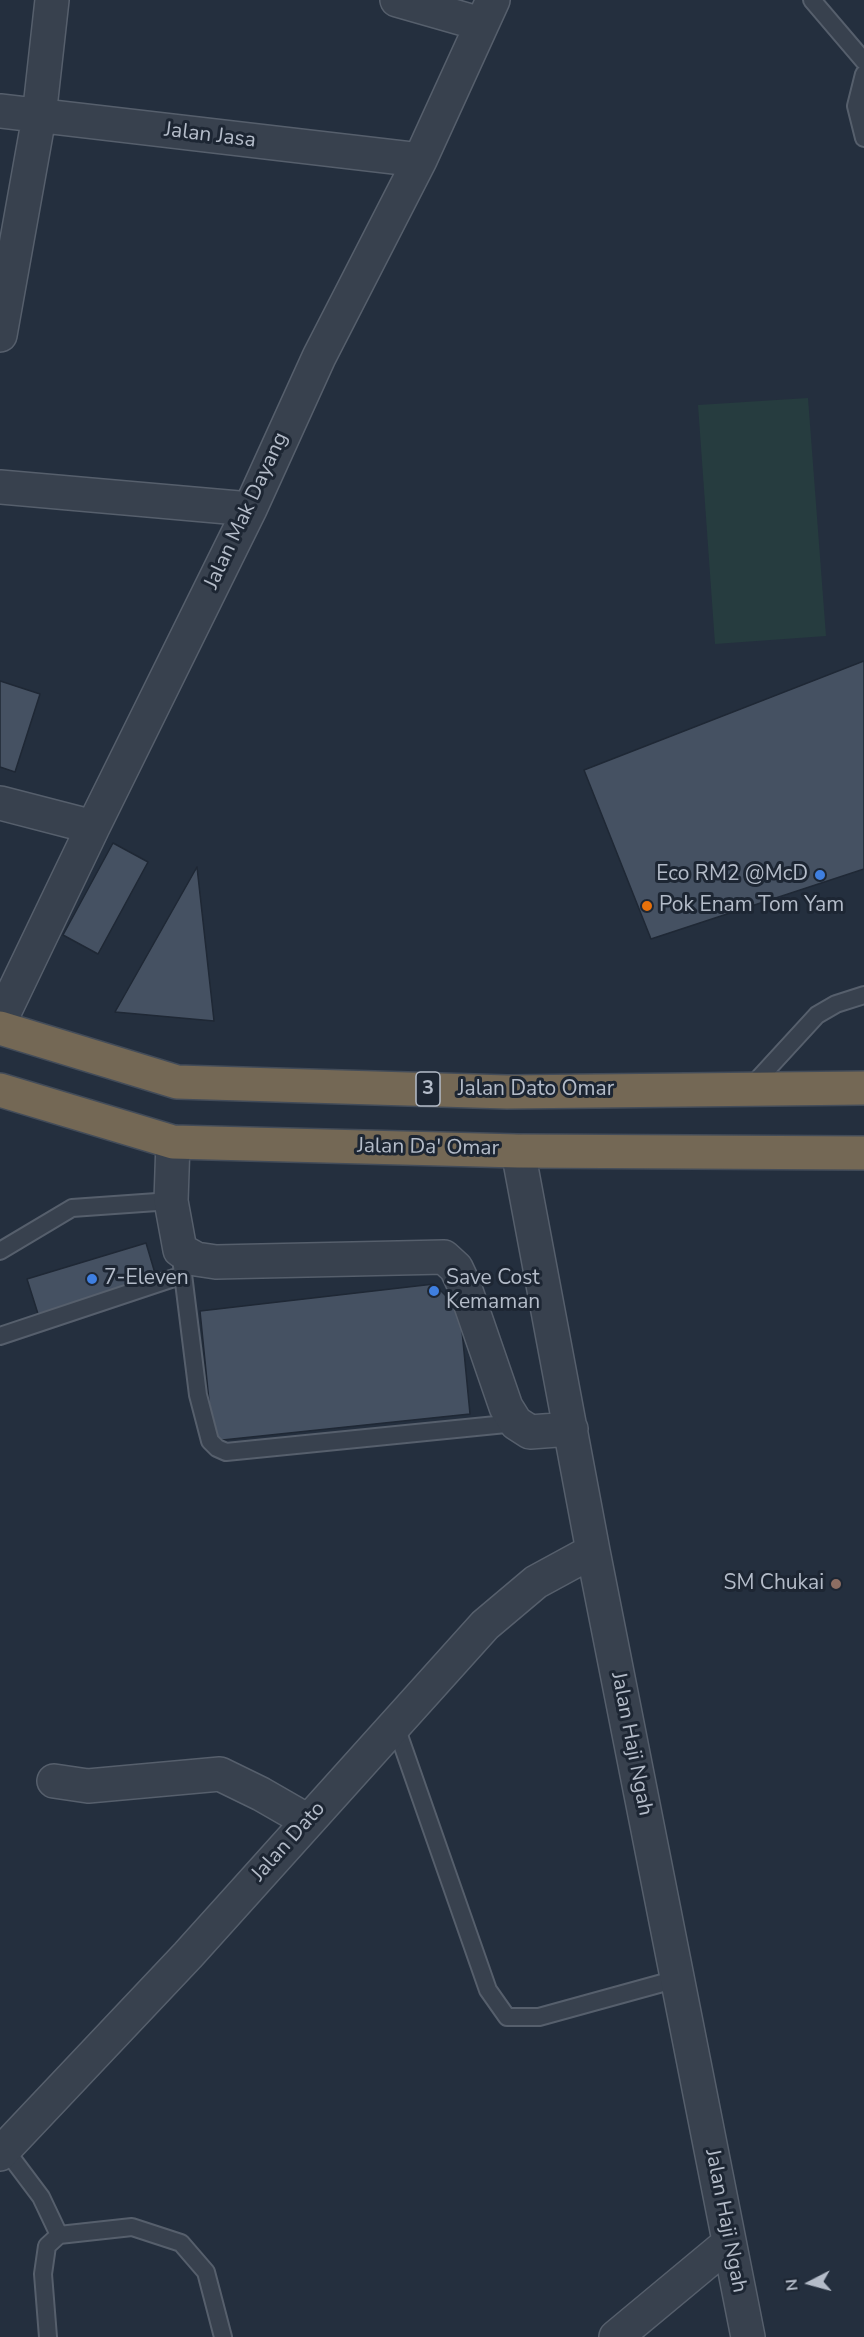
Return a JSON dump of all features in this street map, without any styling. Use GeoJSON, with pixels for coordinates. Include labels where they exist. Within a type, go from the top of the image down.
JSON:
{"type":"FeatureCollection","features":[{"type":"Feature","properties":{"kind":"highway","name":"Jalan Dato Omar"},"geometry":{"type":"LineString","coordinates":[[0,1028],[177,1082],[507,1092],[864,1088]]}},
{"type":"Feature","properties":{"kind":"highway","name":"Jalan Da' Omar"},"geometry":{"type":"LineString","coordinates":[[0,1090],[173,1142],[518,1150],[864,1152]]}},
{"type":"Feature","properties":{"kind":"street"},"geometry":{"type":"LineString","coordinates":[[0,335],[39,117],[52,0]]}},
{"type":"Feature","properties":{"kind":"street"},"geometry":{"type":"LineString","coordinates":[[397,0],[487,12]]}},
{"type":"Feature","properties":{"kind":"street","name":"Jalan Mak Dayang"},"geometry":{"type":"LineString","coordinates":[[0,1021],[250,509],[319,357],[420,160],[487,12]]}},
{"type":"Feature","properties":{"kind":"street","name":"Jalan Jasa"},"geometry":{"type":"LineString","coordinates":[[0,111],[420,160]]}},
{"type":"Feature","properties":{"kind":"street"},"geometry":{"type":"LineString","coordinates":[[0,487],[250,509]]}},
{"type":"Feature","properties":{"kind":"street"},"geometry":{"type":"LineString","coordinates":[[0,803],[93,827]]}},
{"type":"Feature","properties":{"kind":"street"},"geometry":{"type":"LineString","coordinates":[[173,1142],[171,1201],[182,1262],[196,1259],[216,1262],[444,1257],[456,1268],[464,1285],[506,1407],[516,1423],[531,1432],[572,1429]]}},
{"type":"Feature","properties":{"kind":"street","name":"Jalan Haji Ngah"},"geometry":{"type":"LineString","coordinates":[[518,1150],[593,1551],[748,2337]]}},
{"type":"Feature","properties":{"kind":"street","name":"Jalan Dato"},"geometry":{"type":"LineString","coordinates":[[2,2151],[188,1955],[485,1624],[536,1582],[593,1551]]}},
{"type":"Feature","properties":{"kind":"street"},"geometry":{"type":"LineString","coordinates":[[54,1781],[88,1786],[220,1774],[308,1821]]}},
{"type":"Feature","properties":{"kind":"street"},"geometry":{"type":"LineString","coordinates":[[616,2337],[729,2243]]}},
{"type":"Feature","properties":{"kind":"lane"},"geometry":{"type":"LineString","coordinates":[[812,0],[864,62]]}},
{"type":"Feature","properties":{"kind":"lane"},"geometry":{"type":"LineString","coordinates":[[864,74],[856,106],[864,138]]}},
{"type":"Feature","properties":{"kind":"lane"},"geometry":{"type":"LineString","coordinates":[[749,1088],[817,1015],[836,1004],[864,995]]}},
{"type":"Feature","properties":{"kind":"lane"},"geometry":{"type":"LineString","coordinates":[[0,1251],[72,1208],[171,1201]]}},
{"type":"Feature","properties":{"kind":"lane"},"geometry":{"type":"LineString","coordinates":[[0,1336],[182,1262],[198,1395],[210,1441],[226,1452],[516,1423]]}},
{"type":"Feature","properties":{"kind":"lane"},"geometry":{"type":"LineString","coordinates":[[395,1724],[488,1989],[507,2017],[539,2017],[677,1979]]}},
{"type":"Feature","properties":{"kind":"lane"},"geometry":{"type":"LineString","coordinates":[[2,2151],[41,2197],[59,2235]]}},
{"type":"Feature","properties":{"kind":"lane"},"geometry":{"type":"LineString","coordinates":[[48,2337],[43,2274],[47,2246],[59,2235],[132,2227],[181,2243],[206,2272],[223,2337]]}},
{"type":"Feature","properties":{"kind":"green space"},"geometry":{"type":"Polygon","coordinates":[[[808,398],[826,636],[715,644],[698,405],[808,398]]]}},
{"type":"Feature","properties":{"kind":"building"},"geometry":{"type":"Polygon","coordinates":[[[864,661],[864,869],[651,939],[584,770],[864,661]]]}},
{"type":"Feature","properties":{"kind":"building"},"geometry":{"type":"Polygon","coordinates":[[[0,681],[40,694],[15,772],[0,767],[0,681]]]}},
{"type":"Feature","properties":{"kind":"building"},"geometry":{"type":"Polygon","coordinates":[[[113,843],[148,862],[98,954],[63,935],[113,843]]]}},
{"type":"Feature","properties":{"kind":"building"},"geometry":{"type":"Polygon","coordinates":[[[197,867],[214,1021],[115,1012],[197,867]]]}},
{"type":"Feature","properties":{"kind":"building","name":"7-Eleven"},"geometry":{"type":"Polygon","coordinates":[[[146,1243],[157,1280],[39,1317],[27,1279],[146,1243]]]}},
{"type":"Feature","properties":{"kind":"building"},"geometry":{"type":"Polygon","coordinates":[[[434,1284],[460,1310],[470,1414],[213,1441],[200,1311],[434,1284]]]}},
{"type":"Feature","properties":{"kind":"place","name":"Eco RM2 @McD"},"geometry":{"type":"Point","coordinates":[820,875]}},
{"type":"Feature","properties":{"kind":"place","name":"Pok Enam Tom Yam"},"geometry":{"type":"Point","coordinates":[647,906]}},
{"type":"Feature","properties":{"kind":"place","name":"7-Eleven"},"geometry":{"type":"Point","coordinates":[92,1279]}},
{"type":"Feature","properties":{"kind":"place","name":"Save Cost Kemaman"},"geometry":{"type":"Point","coordinates":[434,1291]}},
{"type":"Feature","properties":{"kind":"place","name":"SM Chukai"},"geometry":{"type":"Point","coordinates":[836,1584]}}]}
